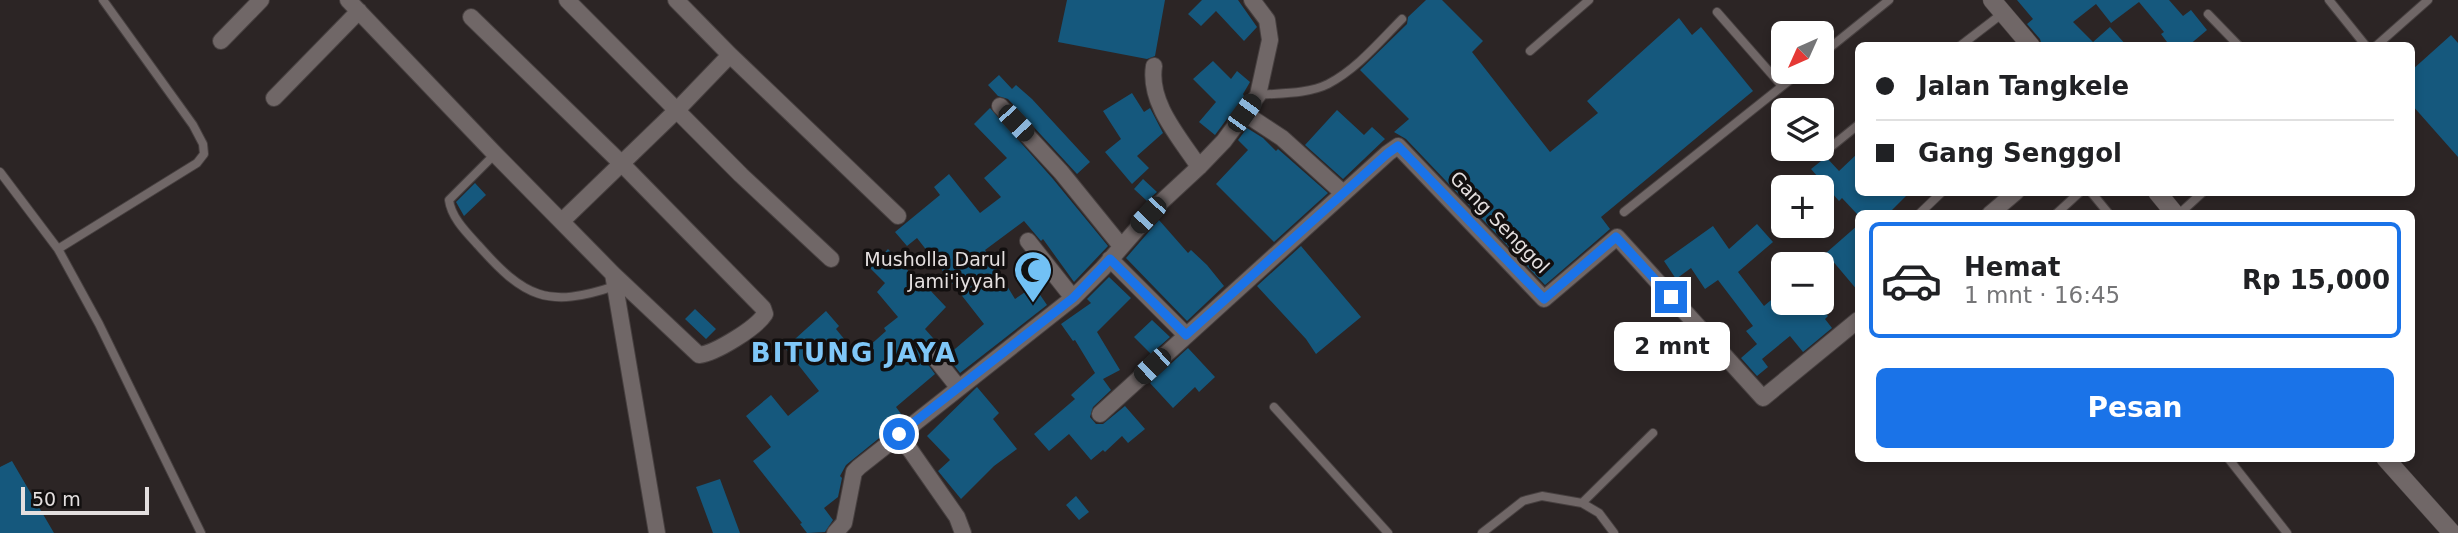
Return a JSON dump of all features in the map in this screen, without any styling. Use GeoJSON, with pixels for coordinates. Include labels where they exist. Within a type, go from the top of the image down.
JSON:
{"type":"FeatureCollection","features":[{"type":"Feature","properties":{"kind":"street"},"geometry":{"type":"LineString","coordinates":[[221,41],[261,0]]}},
{"type":"Feature","properties":{"kind":"street"},"geometry":{"type":"LineString","coordinates":[[567,0],[741,175],[831,259]]}},
{"type":"Feature","properties":{"kind":"street"},"geometry":{"type":"LineString","coordinates":[[676,0],[898,216]]}},
{"type":"Feature","properties":{"kind":"street"},"geometry":{"type":"LineString","coordinates":[[835,533],[844,523],[854,472],[1073,298],[1158,205],[1224,141],[1258,95],[1270,40],[1266,20],[1252,0]]}},
{"type":"Feature","properties":{"kind":"street"},"geometry":{"type":"LineString","coordinates":[[274,98],[354,6],[562,221],[614,280],[699,355],[707,354],[761,321],[765,314],[763,308],[622,164],[471,17]]}},
{"type":"Feature","properties":{"kind":"street"},"geometry":{"type":"LineString","coordinates":[[1998,6],[2028,42]]}},
{"type":"Feature","properties":{"kind":"street"},"geometry":{"type":"LineString","coordinates":[[562,221],[730,55]]}},
{"type":"Feature","properties":{"kind":"street"},"geometry":{"type":"LineString","coordinates":[[1154,66],[1154,90],[1164,113],[1199,167]]}},
{"type":"Feature","properties":{"kind":"street"},"geometry":{"type":"LineString","coordinates":[[1000,106],[1061,172],[1116,252],[1186,335]]}},
{"type":"Feature","properties":{"kind":"street"},"geometry":{"type":"LineString","coordinates":[[1244,113],[1282,138],[1343,193]]}},
{"type":"Feature","properties":{"kind":"street","name":"Gang Senggol"},"geometry":{"type":"LineString","coordinates":[[1100,414],[1398,146],[1544,299],[1616,237],[1763,398],[1855,322]]}},
{"type":"Feature","properties":{"kind":"street"},"geometry":{"type":"LineString","coordinates":[[1995,210],[2011,196]]}},
{"type":"Feature","properties":{"kind":"street"},"geometry":{"type":"LineString","coordinates":[[2161,196],[2173,210]]}},
{"type":"Feature","properties":{"kind":"street"},"geometry":{"type":"LineString","coordinates":[[1028,241],[1073,298]]}},
{"type":"Feature","properties":{"kind":"street"},"geometry":{"type":"LineString","coordinates":[[614,280],[657,533]]}},
{"type":"Feature","properties":{"kind":"street"},"geometry":{"type":"LineString","coordinates":[[931,354],[958,387]]}},
{"type":"Feature","properties":{"kind":"street"},"geometry":{"type":"LineString","coordinates":[[899,434],[957,517],[963,533]]}},
{"type":"Feature","properties":{"kind":"street"},"geometry":{"type":"LineString","coordinates":[[2389,462],[2452,533]]}},
{"type":"Feature","properties":{"kind":"lane"},"geometry":{"type":"LineString","coordinates":[[58,249],[197,163],[204,154],[203,144],[192,125],[103,0]]}},
{"type":"Feature","properties":{"kind":"lane"},"geometry":{"type":"LineString","coordinates":[[1530,51],[1589,0]]}},
{"type":"Feature","properties":{"kind":"lane"},"geometry":{"type":"LineString","coordinates":[[1834,44],[1889,0]]}},
{"type":"Feature","properties":{"kind":"lane"},"geometry":{"type":"LineString","coordinates":[[2381,42],[2428,0]]}},
{"type":"Feature","properties":{"kind":"lane"},"geometry":{"type":"LineString","coordinates":[[2334,2],[2363,42]]}},
{"type":"Feature","properties":{"kind":"lane"},"geometry":{"type":"LineString","coordinates":[[1964,42],[1998,6]]}},
{"type":"Feature","properties":{"kind":"lane"},"geometry":{"type":"LineString","coordinates":[[1717,12],[1782,86]]}},
{"type":"Feature","properties":{"kind":"lane"},"geometry":{"type":"LineString","coordinates":[[2208,14],[2235,42]]}},
{"type":"Feature","properties":{"kind":"lane"},"geometry":{"type":"LineString","coordinates":[[1258,95],[1289,93],[1326,85],[1349,70],[1402,19]]}},
{"type":"Feature","properties":{"kind":"lane"},"geometry":{"type":"LineString","coordinates":[[1624,212],[1785,84]]}},
{"type":"Feature","properties":{"kind":"lane"},"geometry":{"type":"LineString","coordinates":[[1834,144],[1855,127]]}},
{"type":"Feature","properties":{"kind":"lane"},"geometry":{"type":"LineString","coordinates":[[495,154],[449,200],[450,209],[464,230],[501,271],[522,288],[540,296],[558,299],[596,292],[614,280]]}},
{"type":"Feature","properties":{"kind":"lane"},"geometry":{"type":"LineString","coordinates":[[0,172],[58,249],[99,324],[201,533]]}},
{"type":"Feature","properties":{"kind":"lane"},"geometry":{"type":"LineString","coordinates":[[1923,210],[1938,196]]}},
{"type":"Feature","properties":{"kind":"lane"},"geometry":{"type":"LineString","coordinates":[[2060,210],[2076,196]]}},
{"type":"Feature","properties":{"kind":"lane"},"geometry":{"type":"LineString","coordinates":[[2094,196],[2106,210]]}},
{"type":"Feature","properties":{"kind":"lane"},"geometry":{"type":"LineString","coordinates":[[2182,210],[2198,196]]}},
{"type":"Feature","properties":{"kind":"lane"},"geometry":{"type":"LineString","coordinates":[[1274,407],[1388,533]]}},
{"type":"Feature","properties":{"kind":"lane"},"geometry":{"type":"LineString","coordinates":[[1582,503],[1653,433]]}},
{"type":"Feature","properties":{"kind":"lane"},"geometry":{"type":"LineString","coordinates":[[2231,462],[2287,533]]}},
{"type":"Feature","properties":{"kind":"lane"},"geometry":{"type":"LineString","coordinates":[[1482,533],[1523,501],[1542,496],[1582,503],[1599,513],[1614,533]]}},
{"type":"Feature","properties":{"kind":"building"},"geometry":{"type":"Polygon","coordinates":[[[1067,0],[1165,0],[1155,56],[1147,59],[1058,42],[1067,0]]]}},
{"type":"Feature","properties":{"kind":"building"},"geometry":{"type":"Polygon","coordinates":[[[1202,0],[1238,0],[1257,27],[1244,41],[1216,11],[1201,26],[1188,14],[1202,0]]]}},
{"type":"Feature","properties":{"kind":"building"},"geometry":{"type":"Polygon","coordinates":[[[1426,0],[1442,0],[1483,41],[1472,52],[1550,152],[1598,113],[1587,101],[1679,18],[1692,35],[1701,27],[1753,91],[1601,217],[1610,229],[1545,285],[1406,139],[1394,132],[1409,119],[1360,70],[1407,24],[1408,17],[1426,0]]]}},
{"type":"Feature","properties":{"kind":"building"},"geometry":{"type":"Polygon","coordinates":[[[2017,0],[2169,0],[2183,16],[2191,10],[2207,30],[2193,42],[2167,42],[2161,34],[2164,32],[2139,2],[2111,23],[2096,4],[2073,22],[2093,42],[2041,42],[2027,24],[2033,19],[2017,0]]]}},
{"type":"Feature","properties":{"kind":"building"},"geometry":{"type":"Polygon","coordinates":[[[2110,27],[2123,42],[2093,42],[2110,27]]]}},
{"type":"Feature","properties":{"kind":"building"},"geometry":{"type":"Polygon","coordinates":[[[2451,35],[2458,43],[2458,157],[2415,108],[2415,67],[2451,35]]]}},
{"type":"Feature","properties":{"kind":"building"},"geometry":{"type":"Polygon","coordinates":[[[1213,61],[1231,79],[1237,71],[1250,82],[1244,96],[1215,135],[1199,122],[1216,102],[1193,79],[1213,61]]]}},
{"type":"Feature","properties":{"kind":"building"},"geometry":{"type":"Polygon","coordinates":[[[999,75],[1012,89],[1016,85],[1032,99],[1090,162],[1077,174],[1008,99],[998,96],[988,85],[999,75]]]}},
{"type":"Feature","properties":{"kind":"building"},"geometry":{"type":"Polygon","coordinates":[[[1132,93],[1144,112],[1150,108],[1163,133],[1137,156],[1149,168],[1132,184],[1105,152],[1121,139],[1103,111],[1132,93]]]}},
{"type":"Feature","properties":{"kind":"building"},"geometry":{"type":"Polygon","coordinates":[[[990,108],[1108,246],[1074,282],[1043,239],[1041,241],[1024,221],[985,250],[1015,299],[1034,286],[1047,305],[960,373],[939,346],[930,343],[924,345],[921,355],[935,374],[896,407],[904,418],[846,465],[840,476],[842,478],[838,497],[824,508],[833,520],[825,532],[807,533],[753,461],[771,447],[746,416],[771,395],[788,416],[819,391],[785,348],[826,311],[839,326],[836,329],[858,356],[898,317],[877,292],[885,283],[870,268],[888,249],[925,289],[927,287],[946,307],[925,329],[948,355],[984,324],[917,238],[907,246],[895,232],[940,195],[934,187],[949,174],[980,213],[1001,197],[984,178],[1007,158],[974,124],[990,108]]]}},
{"type":"Feature","properties":{"kind":"building"},"geometry":{"type":"Polygon","coordinates":[[[1337,110],[1364,135],[1372,127],[1385,139],[1343,179],[1305,145],[1337,110]]]}},
{"type":"Feature","properties":{"kind":"building"},"geometry":{"type":"Polygon","coordinates":[[[1247,128],[1263,138],[1276,151],[1278,149],[1328,193],[1274,242],[1216,184],[1248,150],[1238,140],[1247,128]]]}},
{"type":"Feature","properties":{"kind":"building"},"geometry":{"type":"Polygon","coordinates":[[[1855,156],[1855,196],[1906,196],[1892,210],[1855,212],[1842,198],[1839,201],[1834,195],[1834,175],[1816,175],[1811,169],[1821,161],[1830,161],[1839,171],[1855,156]]]}},
{"type":"Feature","properties":{"kind":"building"},"geometry":{"type":"Polygon","coordinates":[[[1143,179],[1157,192],[1147,201],[1134,189],[1143,179]]]}},
{"type":"Feature","properties":{"kind":"building"},"geometry":{"type":"Polygon","coordinates":[[[475,183],[486,195],[464,216],[456,202],[475,183]]]}},
{"type":"Feature","properties":{"kind":"building"},"geometry":{"type":"Polygon","coordinates":[[[1159,220],[1188,253],[1191,250],[1207,265],[1224,286],[1187,321],[1126,258],[1159,220]]]}},
{"type":"Feature","properties":{"kind":"building"},"geometry":{"type":"Polygon","coordinates":[[[1757,224],[1773,242],[1738,272],[1764,306],[1771,300],[1771,315],[1827,315],[1825,319],[1832,328],[1803,352],[1790,336],[1762,359],[1768,367],[1757,376],[1741,358],[1757,344],[1746,331],[1753,326],[1718,280],[1705,289],[1691,268],[1676,279],[1664,261],[1713,226],[1729,249],[1757,224]]]}},
{"type":"Feature","properties":{"kind":"building"},"geometry":{"type":"Polygon","coordinates":[[[1855,228],[1855,287],[1834,262],[1834,252],[1827,252],[1855,228]]]}},
{"type":"Feature","properties":{"kind":"building"},"geometry":{"type":"Polygon","coordinates":[[[1301,246],[1361,317],[1316,354],[1306,339],[1257,286],[1301,246]]]}},
{"type":"Feature","properties":{"kind":"building"},"geometry":{"type":"Polygon","coordinates":[[[1109,277],[1131,298],[1097,332],[1120,370],[1103,379],[1111,390],[1093,407],[1090,417],[1096,424],[1103,424],[1125,406],[1145,429],[1128,443],[1122,436],[1105,452],[1103,450],[1091,460],[1069,434],[1049,451],[1034,434],[1075,399],[1071,395],[1095,373],[1075,340],[1073,341],[1061,324],[1091,303],[1087,299],[1109,277]]]}},
{"type":"Feature","properties":{"kind":"building"},"geometry":{"type":"Polygon","coordinates":[[[695,309],[716,329],[706,339],[685,319],[695,309]]]}},
{"type":"Feature","properties":{"kind":"building"},"geometry":{"type":"Polygon","coordinates":[[[1152,320],[1170,337],[1151,354],[1134,337],[1152,320]]]}},
{"type":"Feature","properties":{"kind":"building"},"geometry":{"type":"Polygon","coordinates":[[[1188,348],[1215,377],[1199,392],[1195,387],[1173,408],[1150,383],[1188,348]]]}},
{"type":"Feature","properties":{"kind":"building"},"geometry":{"type":"Polygon","coordinates":[[[977,387],[999,413],[993,419],[1017,449],[994,466],[961,499],[938,471],[950,460],[927,436],[977,387]]]}},
{"type":"Feature","properties":{"kind":"building"},"geometry":{"type":"Polygon","coordinates":[[[12,461],[54,533],[0,533],[0,467],[12,461]]]}},
{"type":"Feature","properties":{"kind":"building"},"geometry":{"type":"Polygon","coordinates":[[[720,479],[740,533],[713,533],[696,487],[720,479]]]}},
{"type":"Feature","properties":{"kind":"building"},"geometry":{"type":"Polygon","coordinates":[[[1076,496],[1089,512],[1079,520],[1066,505],[1076,496]]]}},
{"type":"Feature","properties":{"kind":"place","name":"Musholla Darul Jami'iyyah"},"geometry":{"type":"Point","coordinates":[1033,304]}},
{"type":"Feature","properties":{"kind":"district","name":"BITUNG JAYA"},"geometry":{"type":"Point","coordinates":[854,353]}},
{"type":"Feature","properties":{"kind":"route"},"geometry":{"type":"LineString","coordinates":[[899,434],[1073,298],[1110,259],[1186,335],[1398,146],[1544,299],[1616,237],[1671,297]]}}]}
